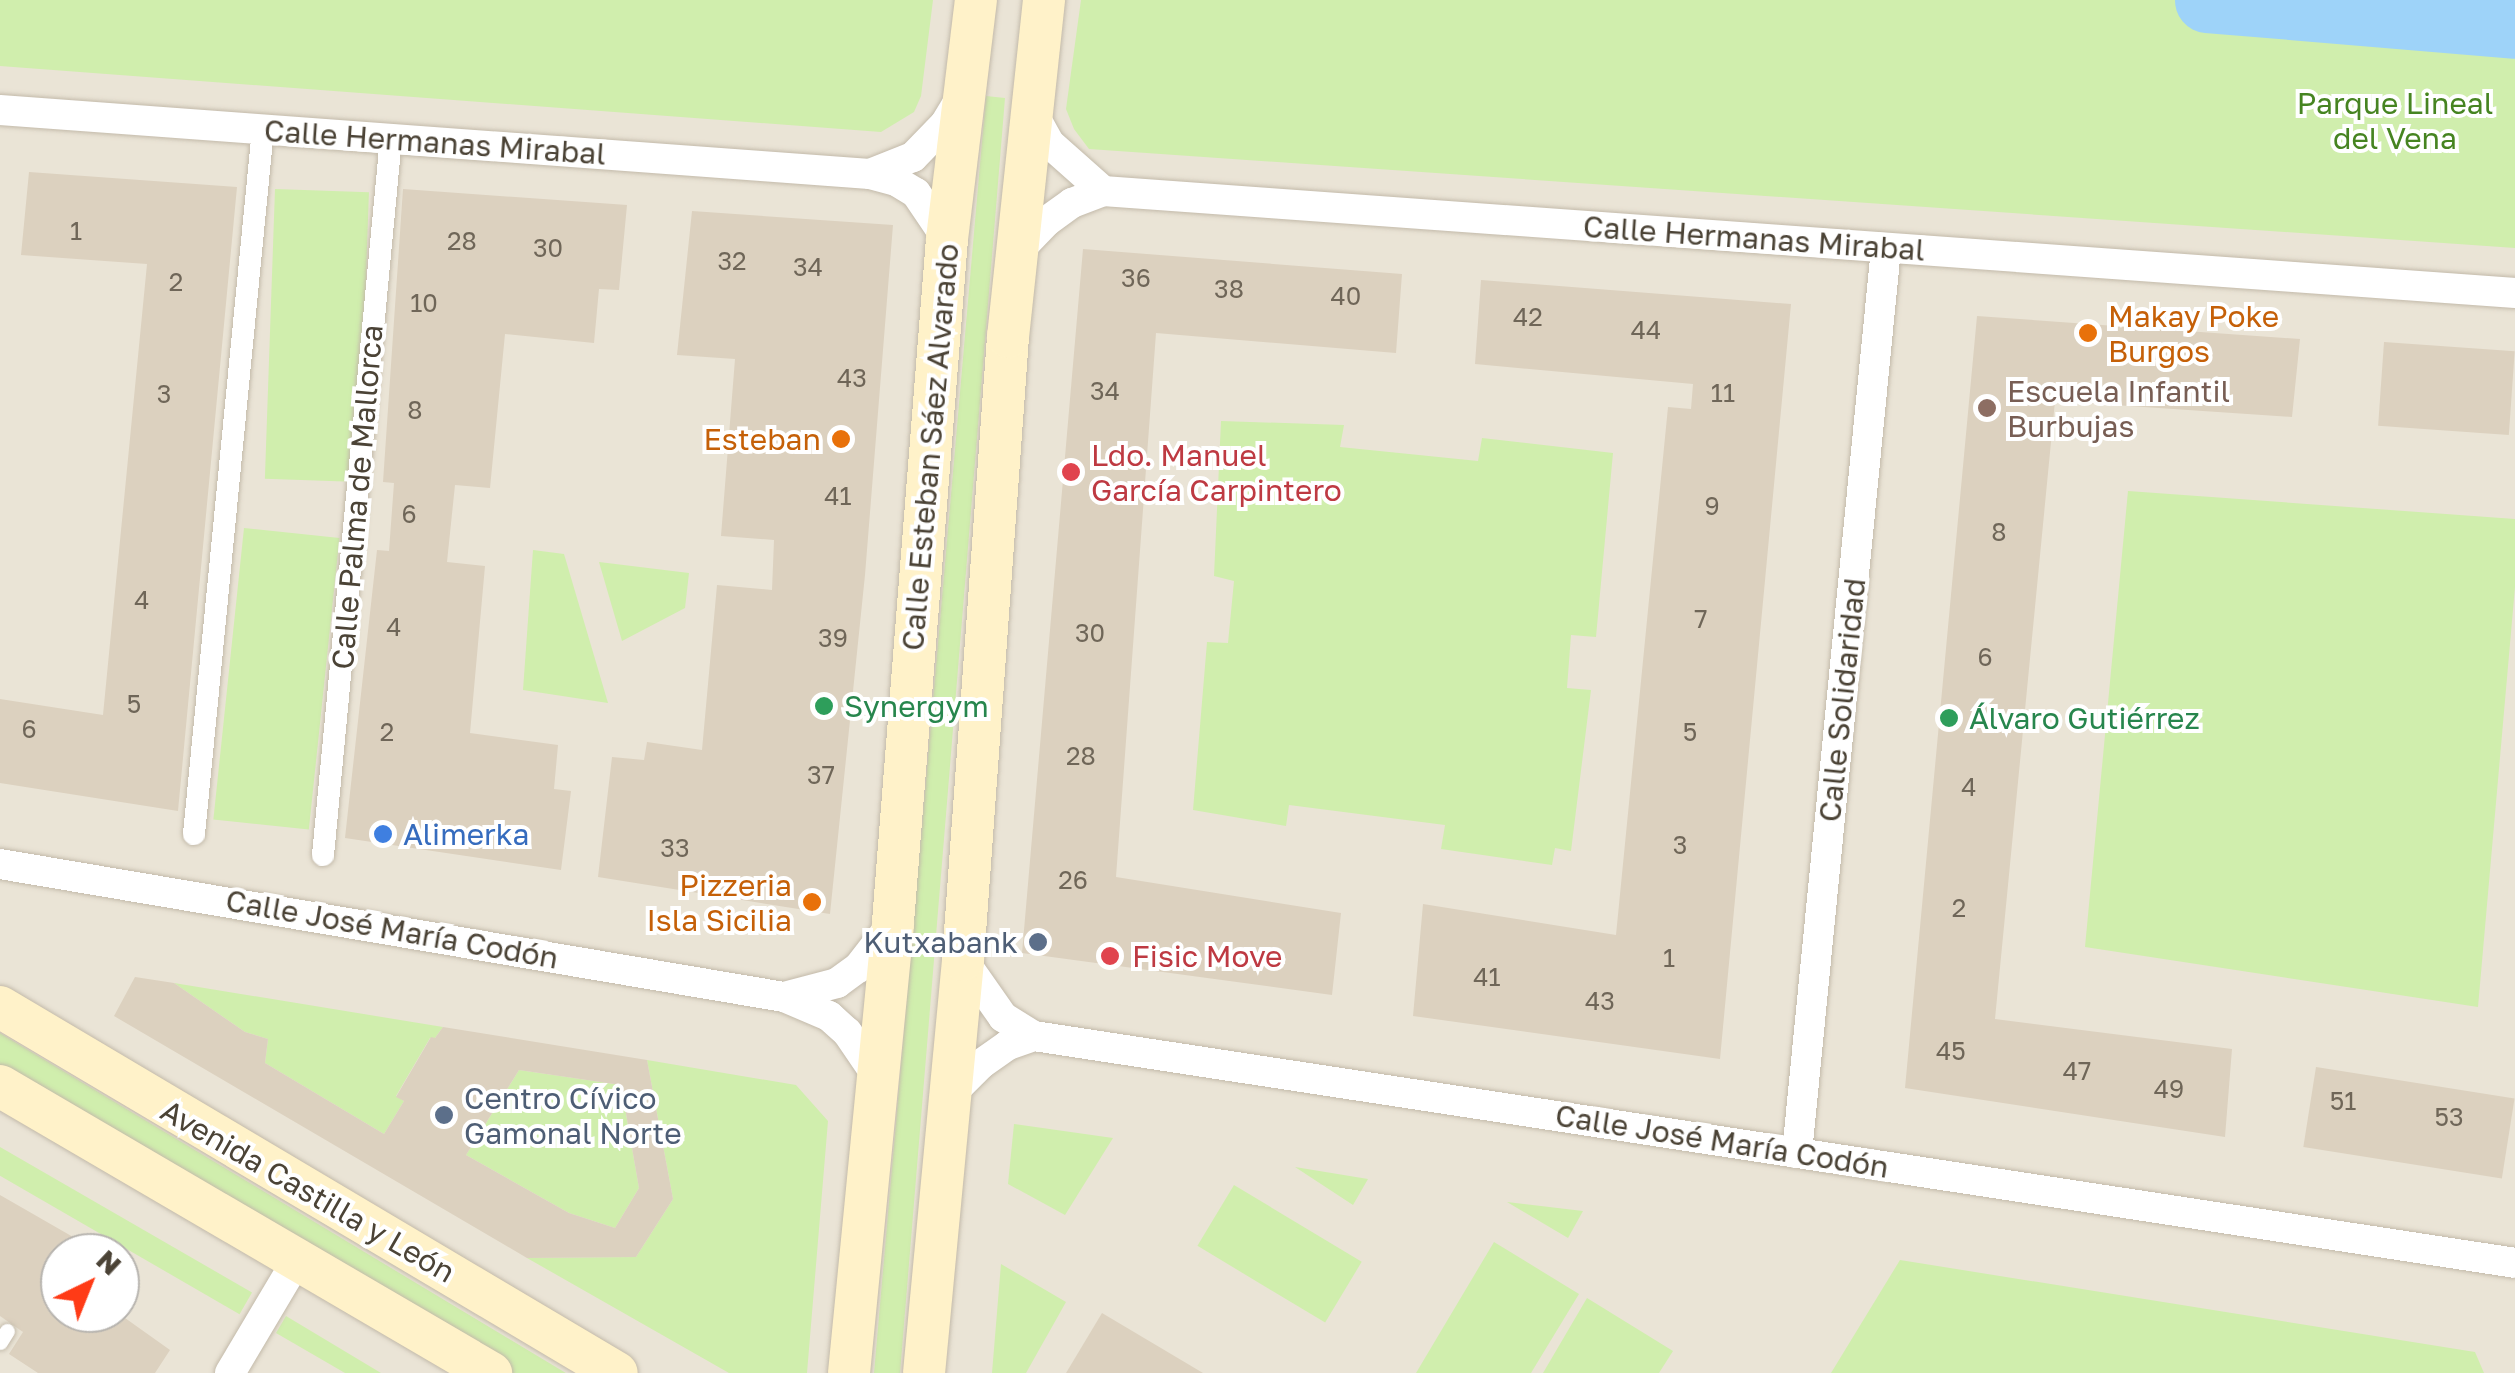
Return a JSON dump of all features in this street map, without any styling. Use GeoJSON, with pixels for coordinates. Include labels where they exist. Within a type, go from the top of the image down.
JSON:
{"type":"FeatureCollection","features":[{"type":"Feature","properties":{"kind":"main road"},"geometry":{"type":"LineString","coordinates":[[924,1373],[963,960],[1017,252],[1044,0]]}},
{"type":"Feature","properties":{"kind":"main road","name":"Calle Esteban Sáez Alvarado"},"geometry":{"type":"LineString","coordinates":[[850,1373],[893,922],[946,240],[974,18]]}},
{"type":"Feature","properties":{"kind":"main road","name":"Avenida Castilla y León"},"geometry":{"type":"LineString","coordinates":[[0,1008],[617,1373]]}},
{"type":"Feature","properties":{"kind":"main road"},"geometry":{"type":"LineString","coordinates":[[0,1086],[491,1373]]}},
{"type":"Feature","properties":{"kind":"street","name":"Calle Hermanas Mirabal"},"geometry":{"type":"LineString","coordinates":[[870,174],[913,157],[945,124],[964,94]]}},
{"type":"Feature","properties":{"kind":"street","name":"Calle Hermanas Mirabal"},"geometry":{"type":"LineString","coordinates":[[0,110],[870,174],[896,181],[916,194],[946,240]]}},
{"type":"Feature","properties":{"kind":"street"},"geometry":{"type":"LineString","coordinates":[[1017,252],[1047,220],[1072,204],[1103,192],[1049,143],[1030,110]]}},
{"type":"Feature","properties":{"kind":"street"},"geometry":{"type":"LineString","coordinates":[[194,834],[263,129]]}},
{"type":"Feature","properties":{"kind":"street","name":"Calle Palma de Mallorca"},"geometry":{"type":"LineString","coordinates":[[323,855],[391,138]]}},
{"type":"Feature","properties":{"kind":"street","name":"Calle Hermanas Mirabal"},"geometry":{"type":"LineString","coordinates":[[1103,192],[2515,293]]}},
{"type":"Feature","properties":{"kind":"street","name":"Calle Solidaridad"},"geometry":{"type":"LineString","coordinates":[[1796,1153],[1886,248]]}},
{"type":"Feature","properties":{"kind":"street","name":"Calle José María Codón"},"geometry":{"type":"LineString","coordinates":[[0,864],[784,996],[829,1016],[847,1032],[879,1079]]}},
{"type":"Feature","properties":{"kind":"street","name":"Calle José María Codón"},"geometry":{"type":"LineString","coordinates":[[784,996],[826,987],[858,968],[893,922]]}},
{"type":"Feature","properties":{"kind":"street","name":"Calle José María Codón"},"geometry":{"type":"LineString","coordinates":[[963,960],[1002,1016],[1034,1036],[2515,1263]]}},
{"type":"Feature","properties":{"kind":"street"},"geometry":{"type":"LineString","coordinates":[[950,1095],[981,1064],[1008,1045],[1034,1036]]}},
{"type":"Feature","properties":{"kind":"street"},"geometry":{"type":"LineString","coordinates":[[230,1373],[297,1260]]}},
{"type":"Feature","properties":{"kind":"shaded area"},"geometry":{"type":"Polygon","coordinates":[[[0,0],[2515,0],[2515,1373],[0,1373],[0,0]]]}},
{"type":"Feature","properties":{"kind":"green space"},"geometry":{"type":"Polygon","coordinates":[[[0,0],[933,0],[921,96],[914,112],[881,132],[0,66],[0,0]]]}},
{"type":"Feature","properties":{"kind":"green space","name":"Parque Lineal del Vena"},"geometry":{"type":"Polygon","coordinates":[[[1081,0],[2515,0],[2515,248],[1089,149],[1074,129],[1066,109],[1081,0]]]}},
{"type":"Feature","properties":{"kind":"green space"},"geometry":{"type":"Polygon","coordinates":[[[986,96],[1005,98],[900,1373],[874,1373],[986,96]]]}},
{"type":"Feature","properties":{"kind":"green space"},"geometry":{"type":"Polygon","coordinates":[[[275,189],[369,192],[359,482],[265,479],[275,189]]]}},
{"type":"Feature","properties":{"kind":"green space"},"geometry":{"type":"Polygon","coordinates":[[[1221,421],[1344,425],[1340,447],[1478,461],[1482,438],[1613,453],[1596,637],[1571,635],[1567,688],[1591,690],[1571,851],[1555,848],[1552,865],[1441,849],[1445,825],[1289,805],[1286,826],[1193,810],[1207,642],[1228,643],[1234,581],[1214,576],[1221,421]]]}},
{"type":"Feature","properties":{"kind":"green space"},"geometry":{"type":"Polygon","coordinates":[[[2128,491],[2515,519],[2515,587],[2478,1007],[2085,947],[2128,491]]]}},
{"type":"Feature","properties":{"kind":"green space"},"geometry":{"type":"Polygon","coordinates":[[[244,528],[339,538],[309,829],[213,819],[244,528]]]}},
{"type":"Feature","properties":{"kind":"green space"},"geometry":{"type":"Polygon","coordinates":[[[533,550],[564,554],[608,703],[523,690],[533,550]]]}},
{"type":"Feature","properties":{"kind":"green space"},"geometry":{"type":"Polygon","coordinates":[[[599,562],[689,573],[685,608],[622,641],[599,562]]]}},
{"type":"Feature","properties":{"kind":"green space"},"geometry":{"type":"Polygon","coordinates":[[[174,983],[443,1027],[435,1038],[430,1038],[396,1096],[404,1101],[384,1134],[265,1063],[268,1039],[245,1032],[174,983]]]}},
{"type":"Feature","properties":{"kind":"green space"},"geometry":{"type":"Polygon","coordinates":[[[0,1033],[566,1373],[508,1373],[0,1068],[0,1033]]]}},
{"type":"Feature","properties":{"kind":"green space"},"geometry":{"type":"Polygon","coordinates":[[[647,1060],[796,1085],[828,1121],[807,1373],[729,1373],[527,1258],[636,1257],[673,1199],[647,1060]]]}},
{"type":"Feature","properties":{"kind":"green space"},"geometry":{"type":"Polygon","coordinates":[[[519,1070],[621,1085],[639,1188],[615,1228],[569,1213],[466,1155],[519,1070]]]}},
{"type":"Feature","properties":{"kind":"green space"},"geometry":{"type":"Polygon","coordinates":[[[1014,1124],[1113,1138],[1065,1215],[1008,1184],[1014,1124]]]}},
{"type":"Feature","properties":{"kind":"green space"},"geometry":{"type":"Polygon","coordinates":[[[0,1147],[252,1292],[240,1314],[140,1257],[140,1233],[99,1233],[0,1176],[0,1147]]]}},
{"type":"Feature","properties":{"kind":"green space"},"geometry":{"type":"Polygon","coordinates":[[[1295,1167],[1368,1179],[1353,1205],[1295,1167]]]}},
{"type":"Feature","properties":{"kind":"green space"},"geometry":{"type":"Polygon","coordinates":[[[1234,1185],[1362,1262],[1325,1323],[1197,1246],[1234,1185]]]}},
{"type":"Feature","properties":{"kind":"green space"},"geometry":{"type":"Polygon","coordinates":[[[1507,1202],[1583,1211],[1568,1238],[1507,1202]]]}},
{"type":"Feature","properties":{"kind":"green space"},"geometry":{"type":"Polygon","coordinates":[[[1494,1242],[1579,1294],[1531,1373],[1416,1373],[1494,1242]]]}},
{"type":"Feature","properties":{"kind":"green space"},"geometry":{"type":"Polygon","coordinates":[[[1900,1260],[2475,1352],[2484,1373],[1831,1373],[1900,1260]]]}},
{"type":"Feature","properties":{"kind":"green space"},"geometry":{"type":"Polygon","coordinates":[[[1001,1264],[1066,1302],[1026,1373],[992,1373],[1001,1264]]]}},
{"type":"Feature","properties":{"kind":"green space"},"geometry":{"type":"Polygon","coordinates":[[[1587,1298],[1673,1351],[1659,1373],[1543,1373],[1587,1298]]]}},
{"type":"Feature","properties":{"kind":"green space"},"geometry":{"type":"Polygon","coordinates":[[[286,1316],[381,1373],[345,1373],[276,1333],[286,1316]]]}},
{"type":"Feature","properties":{"kind":"building"},"geometry":{"type":"Polygon","coordinates":[[[29,172],[237,187],[178,811],[0,783],[0,699],[103,715],[147,264],[21,255],[29,172]]]}},
{"type":"Feature","properties":{"kind":"building"},"geometry":{"type":"Polygon","coordinates":[[[403,189],[627,205],[619,290],[599,289],[594,343],[505,334],[490,488],[455,485],[447,562],[485,566],[470,733],[558,745],[554,789],[571,791],[561,870],[345,838],[377,550],[389,551],[394,483],[383,482],[403,189]]]}},
{"type":"Feature","properties":{"kind":"building"},"geometry":{"type":"Polygon","coordinates":[[[692,211],[893,225],[865,575],[830,914],[598,877],[612,757],[644,760],[647,742],[702,750],[717,585],[772,590],[774,540],[721,536],[735,359],[677,355],[692,211]]]}},
{"type":"Feature","properties":{"kind":"building"},"geometry":{"type":"Polygon","coordinates":[[[1083,249],[1402,274],[1396,353],[1156,333],[1116,877],[1341,913],[1332,995],[1022,953],[1083,249]]]}},
{"type":"Feature","properties":{"kind":"building"},"geometry":{"type":"Polygon","coordinates":[[[1481,280],[1791,304],[1720,1059],[1413,1016],[1423,904],[1616,935],[1668,407],[1691,409],[1693,384],[1475,364],[1481,280]]]}},
{"type":"Feature","properties":{"kind":"building"},"geometry":{"type":"Polygon","coordinates":[[[1977,316],[2300,339],[2292,417],[2055,401],[1995,1019],[2232,1049],[2225,1137],[1905,1088],[1977,316]]]}},
{"type":"Feature","properties":{"kind":"building"},"geometry":{"type":"Polygon","coordinates":[[[2384,342],[2515,351],[2509,435],[2378,426],[2384,342]]]}},
{"type":"Feature","properties":{"kind":"building","name":"Centro Cívico Gamonal Norte"},"geometry":{"type":"Polygon","coordinates":[[[135,977],[174,983],[245,1032],[268,1039],[265,1063],[384,1134],[404,1101],[396,1097],[431,1037],[435,1038],[443,1027],[647,1060],[673,1199],[636,1257],[527,1258],[114,1016],[135,977]],[[519,1070],[466,1155],[569,1213],[615,1228],[639,1188],[621,1085],[519,1070]]]}},
{"type":"Feature","properties":{"kind":"building"},"geometry":{"type":"Polygon","coordinates":[[[2316,1067],[2515,1098],[2502,1178],[2303,1147],[2316,1067]]]}},
{"type":"Feature","properties":{"kind":"building"},"geometry":{"type":"Polygon","coordinates":[[[0,1195],[66,1233],[40,1233],[40,1333],[140,1333],[140,1329],[170,1350],[155,1373],[38,1373],[9,1354],[23,1332],[0,1316],[0,1195]]]}},
{"type":"Feature","properties":{"kind":"building"},"geometry":{"type":"Polygon","coordinates":[[[1102,1313],[1203,1373],[1066,1373],[1102,1313]]]}},
{"type":"Feature","properties":{"kind":"waterway"},"geometry":{"type":"LineString","coordinates":[[2207,0],[2515,26]]}},
{"type":"Feature","properties":{"kind":"place","name":"Makay Poke Burgos"},"geometry":{"type":"Point","coordinates":[2088,333]}},
{"type":"Feature","properties":{"kind":"place","name":"Escuela Infantil Burbujas"},"geometry":{"type":"Point","coordinates":[1987,408]}},
{"type":"Feature","properties":{"kind":"place","name":"Esteban"},"geometry":{"type":"Point","coordinates":[841,439]}},
{"type":"Feature","properties":{"kind":"place","name":"Ldo. Manuel García Carpintero"},"geometry":{"type":"Point","coordinates":[1071,472]}},
{"type":"Feature","properties":{"kind":"place","name":"Synergym"},"geometry":{"type":"Point","coordinates":[824,706]}},
{"type":"Feature","properties":{"kind":"place","name":"Álvaro Gutiérrez"},"geometry":{"type":"Point","coordinates":[1949,718]}},
{"type":"Feature","properties":{"kind":"place","name":"Alimerka"},"geometry":{"type":"Point","coordinates":[383,834]}},
{"type":"Feature","properties":{"kind":"place","name":"Pizzeria Isla Sicilia"},"geometry":{"type":"Point","coordinates":[812,902]}},
{"type":"Feature","properties":{"kind":"place","name":"Kutxabank"},"geometry":{"type":"Point","coordinates":[1038,942]}},
{"type":"Feature","properties":{"kind":"place","name":"Fisic Move"},"geometry":{"type":"Point","coordinates":[1110,956]}},
{"type":"Feature","properties":{"kind":"place","name":"Centro Cívico Gamonal Norte"},"geometry":{"type":"Point","coordinates":[444,1115]}}]}
